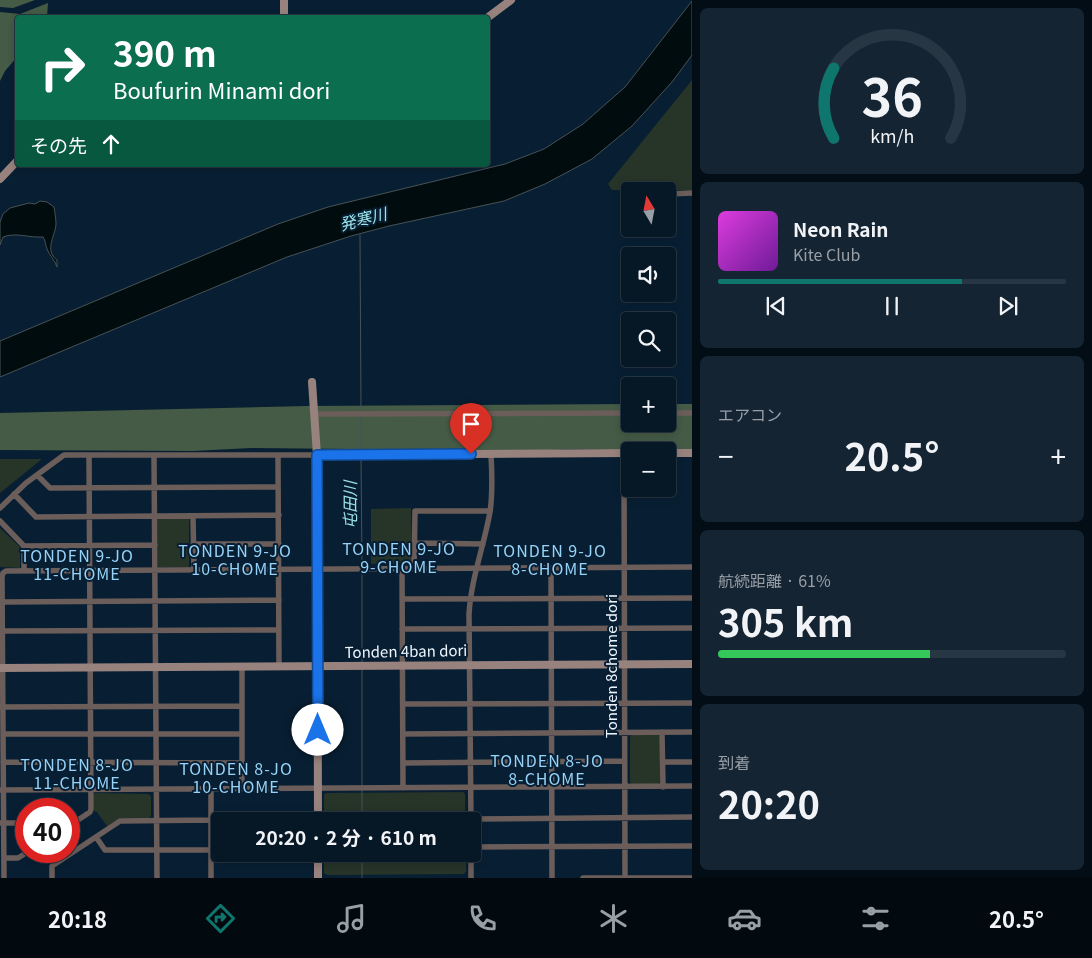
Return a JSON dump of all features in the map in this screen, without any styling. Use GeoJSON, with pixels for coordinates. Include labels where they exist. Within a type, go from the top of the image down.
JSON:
{"type":"FeatureCollection","features":[{"type":"Feature","properties":{"kind":"street"},"geometry":{"type":"LineString","coordinates":[[284,0],[284,15]]}},
{"type":"Feature","properties":{"kind":"street"},"geometry":{"type":"LineString","coordinates":[[490,16],[511,0]]}},
{"type":"Feature","properties":{"kind":"street"},"geometry":{"type":"LineString","coordinates":[[0,179],[15,163]]}},
{"type":"Feature","properties":{"kind":"street"},"geometry":{"type":"LineString","coordinates":[[676,194],[692,193]]}},
{"type":"Feature","properties":{"kind":"street"},"geometry":{"type":"LineString","coordinates":[[312,382],[317,455],[318,812]]}},
{"type":"Feature","properties":{"kind":"street"},"geometry":{"type":"LineString","coordinates":[[314,414],[621,413]]}},
{"type":"Feature","properties":{"kind":"street"},"geometry":{"type":"LineString","coordinates":[[676,413],[692,413]]}},
{"type":"Feature","properties":{"kind":"street"},"geometry":{"type":"LineString","coordinates":[[0,508],[14,494],[64,455],[621,453]]}},
{"type":"Feature","properties":{"kind":"street"},"geometry":{"type":"LineString","coordinates":[[676,453],[692,453]]}},
{"type":"Feature","properties":{"kind":"street"},"geometry":{"type":"LineString","coordinates":[[471,812],[470,599],[490,511],[491,454]]}},
{"type":"Feature","properties":{"kind":"street"},"geometry":{"type":"LineString","coordinates":[[80,819],[90,812],[91,809],[89,455]]}},
{"type":"Feature","properties":{"kind":"street"},"geometry":{"type":"LineString","coordinates":[[278,455],[279,667]]}},
{"type":"Feature","properties":{"kind":"street"},"geometry":{"type":"LineString","coordinates":[[154,456],[157,878]]}},
{"type":"Feature","properties":{"kind":"street"},"geometry":{"type":"LineString","coordinates":[[37,475],[50,488],[278,487]]}},
{"type":"Feature","properties":{"kind":"street"},"geometry":{"type":"LineString","coordinates":[[14,494],[36,517],[278,515]]}},
{"type":"Feature","properties":{"kind":"street","name":"Tonden 8chome dori"},"geometry":{"type":"LineString","coordinates":[[625,878],[624,567],[626,497]]}},
{"type":"Feature","properties":{"kind":"street"},"geometry":{"type":"LineString","coordinates":[[414,569],[415,512],[490,511]]}},
{"type":"Feature","properties":{"kind":"street"},"geometry":{"type":"LineString","coordinates":[[193,516],[194,570]]}},
{"type":"Feature","properties":{"kind":"street"},"geometry":{"type":"LineString","coordinates":[[0,521],[24,546],[24,572]]}},
{"type":"Feature","properties":{"kind":"street"},"geometry":{"type":"LineString","coordinates":[[415,543],[483,544]]}},
{"type":"Feature","properties":{"kind":"street"},"geometry":{"type":"LineString","coordinates":[[193,544],[279,544]]}},
{"type":"Feature","properties":{"kind":"street"},"geometry":{"type":"LineString","coordinates":[[24,546],[155,545]]}},
{"type":"Feature","properties":{"kind":"street"},"geometry":{"type":"LineString","coordinates":[[4,878],[2,823],[3,734],[1,706],[3,573],[155,570],[692,567]]}},
{"type":"Feature","properties":{"kind":"street"},"geometry":{"type":"LineString","coordinates":[[551,568],[552,878]]}},
{"type":"Feature","properties":{"kind":"street"},"geometry":{"type":"LineString","coordinates":[[402,569],[403,788]]}},
{"type":"Feature","properties":{"kind":"street"},"geometry":{"type":"LineString","coordinates":[[402,599],[692,598]]}},
{"type":"Feature","properties":{"kind":"street"},"geometry":{"type":"LineString","coordinates":[[3,602],[279,600]]}},
{"type":"Feature","properties":{"kind":"street"},"geometry":{"type":"LineString","coordinates":[[402,629],[692,628]]}},
{"type":"Feature","properties":{"kind":"street"},"geometry":{"type":"LineString","coordinates":[[2,631],[279,630]]}},
{"type":"Feature","properties":{"kind":"street","name":"Tonden 4ban dori"},"geometry":{"type":"LineString","coordinates":[[1,668],[692,664]]}},
{"type":"Feature","properties":{"kind":"street"},"geometry":{"type":"LineString","coordinates":[[242,668],[242,789]]}},
{"type":"Feature","properties":{"kind":"street"},"geometry":{"type":"LineString","coordinates":[[403,704],[692,703]]}},
{"type":"Feature","properties":{"kind":"street"},"geometry":{"type":"LineString","coordinates":[[1,706],[242,706]]}},
{"type":"Feature","properties":{"kind":"street"},"geometry":{"type":"LineString","coordinates":[[662,732],[663,786]]}},
{"type":"Feature","properties":{"kind":"street"},"geometry":{"type":"LineString","coordinates":[[403,734],[692,732]]}},
{"type":"Feature","properties":{"kind":"street"},"geometry":{"type":"LineString","coordinates":[[3,734],[242,734]]}},
{"type":"Feature","properties":{"kind":"street"},"geometry":{"type":"LineString","coordinates":[[3,762],[241,763]]}},
{"type":"Feature","properties":{"kind":"street"},"geometry":{"type":"LineString","coordinates":[[403,763],[624,762]]}},
{"type":"Feature","properties":{"kind":"street"},"geometry":{"type":"LineString","coordinates":[[663,762],[692,762]]}},
{"type":"Feature","properties":{"kind":"street"},"geometry":{"type":"LineString","coordinates":[[2,790],[692,786]]}},
{"type":"Feature","properties":{"kind":"street"},"geometry":{"type":"LineString","coordinates":[[211,789],[211,812]]}},
{"type":"Feature","properties":{"kind":"street"},"geometry":{"type":"LineString","coordinates":[[481,820],[692,817]]}},
{"type":"Feature","properties":{"kind":"street"},"geometry":{"type":"LineString","coordinates":[[52,878],[52,866],[120,822],[211,820]]}},
{"type":"Feature","properties":{"kind":"street"},"geometry":{"type":"LineString","coordinates":[[2,823],[15,823]]}},
{"type":"Feature","properties":{"kind":"street"},"geometry":{"type":"LineString","coordinates":[[96,838],[104,850],[211,850]]}},
{"type":"Feature","properties":{"kind":"street"},"geometry":{"type":"LineString","coordinates":[[481,847],[692,846]]}},
{"type":"Feature","properties":{"kind":"street"},"geometry":{"type":"LineString","coordinates":[[4,858],[15,858]]}},
{"type":"Feature","properties":{"kind":"street"},"geometry":{"type":"LineString","coordinates":[[211,862],[211,878]]}},
{"type":"Feature","properties":{"kind":"street"},"geometry":{"type":"LineString","coordinates":[[318,862],[318,878]]}},
{"type":"Feature","properties":{"kind":"street"},"geometry":{"type":"LineString","coordinates":[[471,862],[471,878]]}},
{"type":"Feature","properties":{"kind":"street"},"geometry":{"type":"LineString","coordinates":[[583,878],[692,878]]}},
{"type":"Feature","properties":{"kind":"green space"},"geometry":{"type":"Polygon","coordinates":[[[0,0],[35,0],[13,8],[0,7],[0,0]]]}},
{"type":"Feature","properties":{"kind":"green space"},"geometry":{"type":"Polygon","coordinates":[[[48,3],[47,15],[15,15],[15,59],[5,71],[0,81],[0,12],[20,14],[48,3]]]}},
{"type":"Feature","properties":{"kind":"green space"},"geometry":{"type":"Polygon","coordinates":[[[692,80],[692,190],[676,190],[676,182],[621,182],[621,190],[612,190],[608,184],[692,80]]]}},
{"type":"Feature","properties":{"kind":"green space"},"geometry":{"type":"Polygon","coordinates":[[[621,404],[621,432],[676,432],[676,404],[692,404],[692,450],[676,450],[676,442],[621,442],[621,449],[533,451],[251,448],[193,451],[0,450],[0,413],[307,406],[621,404]]]}},
{"type":"Feature","properties":{"kind":"green space"},"geometry":{"type":"Polygon","coordinates":[[[0,459],[42,459],[0,493],[0,459]]]}},
{"type":"Feature","properties":{"kind":"green space"},"geometry":{"type":"Polygon","coordinates":[[[411,508],[412,563],[371,564],[371,509],[411,508]]]}},
{"type":"Feature","properties":{"kind":"green space"},"geometry":{"type":"Polygon","coordinates":[[[157,519],[189,519],[189,567],[158,567],[157,519]]]}},
{"type":"Feature","properties":{"kind":"green space"},"geometry":{"type":"Polygon","coordinates":[[[0,528],[20,547],[20,568],[0,567],[0,528]]]}},
{"type":"Feature","properties":{"kind":"green space"},"geometry":{"type":"Polygon","coordinates":[[[632,735],[658,735],[660,737],[660,782],[658,784],[632,785],[630,782],[630,737],[632,735]]]}},
{"type":"Feature","properties":{"kind":"green space"},"geometry":{"type":"Polygon","coordinates":[[[463,792],[465,794],[465,812],[324,812],[324,795],[326,793],[463,792]]]}},
{"type":"Feature","properties":{"kind":"green space"},"geometry":{"type":"Polygon","coordinates":[[[95,793],[148,794],[151,796],[151,816],[149,818],[120,818],[107,826],[97,812],[94,811],[93,795],[95,793]]]}},
{"type":"Feature","properties":{"kind":"green space"},"geometry":{"type":"Polygon","coordinates":[[[324,862],[466,862],[466,872],[463,874],[327,875],[324,873],[324,862]]]}},
{"type":"Feature","properties":{"kind":"water","name":"発寒川"},"geometry":{"type":"Polygon","coordinates":[[[692,1],[692,55],[672,82],[632,126],[592,159],[545,184],[504,201],[389,226],[287,257],[0,377],[0,341],[278,224],[328,207],[505,164],[544,149],[583,124],[625,87],[692,1]]]}},
{"type":"Feature","properties":{"kind":"water"},"geometry":{"type":"Polygon","coordinates":[[[40,201],[47,202],[54,207],[56,224],[51,243],[51,252],[57,260],[57,267],[43,237],[8,236],[3,237],[0,245],[0,222],[3,214],[10,208],[29,203],[35,204],[40,201]]]}},
{"type":"Feature","properties":{"kind":"waterway","name":"屯田川"},"geometry":{"type":"LineString","coordinates":[[360,235],[361,411]]}},
{"type":"Feature","properties":{"kind":"waterway","name":"屯田川"},"geometry":{"type":"LineString","coordinates":[[361,417],[361,451]]}},
{"type":"Feature","properties":{"kind":"waterway","name":"屯田川"},"geometry":{"type":"LineString","coordinates":[[361,457],[362,566]]}},
{"type":"Feature","properties":{"kind":"waterway","name":"屯田川"},"geometry":{"type":"LineString","coordinates":[[362,572],[362,663]]}},
{"type":"Feature","properties":{"kind":"waterway","name":"屯田川"},"geometry":{"type":"LineString","coordinates":[[362,670],[362,786]]}},
{"type":"Feature","properties":{"kind":"waterway","name":"屯田川"},"geometry":{"type":"LineString","coordinates":[[362,790],[362,812]]}},
{"type":"Feature","properties":{"kind":"waterway","name":"屯田川"},"geometry":{"type":"LineString","coordinates":[[362,862],[362,878]]}},
{"type":"Feature","properties":{"kind":"district","name":"TONDEN 9-JO 9-CHOME"},"geometry":{"type":"Point","coordinates":[399,558]}},
{"type":"Feature","properties":{"kind":"district","name":"TONDEN 9-JO 10-CHOME"},"geometry":{"type":"Point","coordinates":[235,560]}},
{"type":"Feature","properties":{"kind":"district","name":"TONDEN 9-JO 8-CHOME"},"geometry":{"type":"Point","coordinates":[550,560]}},
{"type":"Feature","properties":{"kind":"district","name":"TONDEN 9-JO 11-CHOME"},"geometry":{"type":"Point","coordinates":[77,565]}},
{"type":"Feature","properties":{"kind":"district","name":"TONDEN 8-JO 8-CHOME"},"geometry":{"type":"Point","coordinates":[547,770]}},
{"type":"Feature","properties":{"kind":"district","name":"TONDEN 8-JO 11-CHOME"},"geometry":{"type":"Point","coordinates":[77,774]}},
{"type":"Feature","properties":{"kind":"district","name":"TONDEN 8-JO 10-CHOME"},"geometry":{"type":"Point","coordinates":[236,778]}},
{"type":"Feature","properties":{"kind":"route"},"geometry":{"type":"LineString","coordinates":[[318,730],[317,455],[471,454]]}}]}
